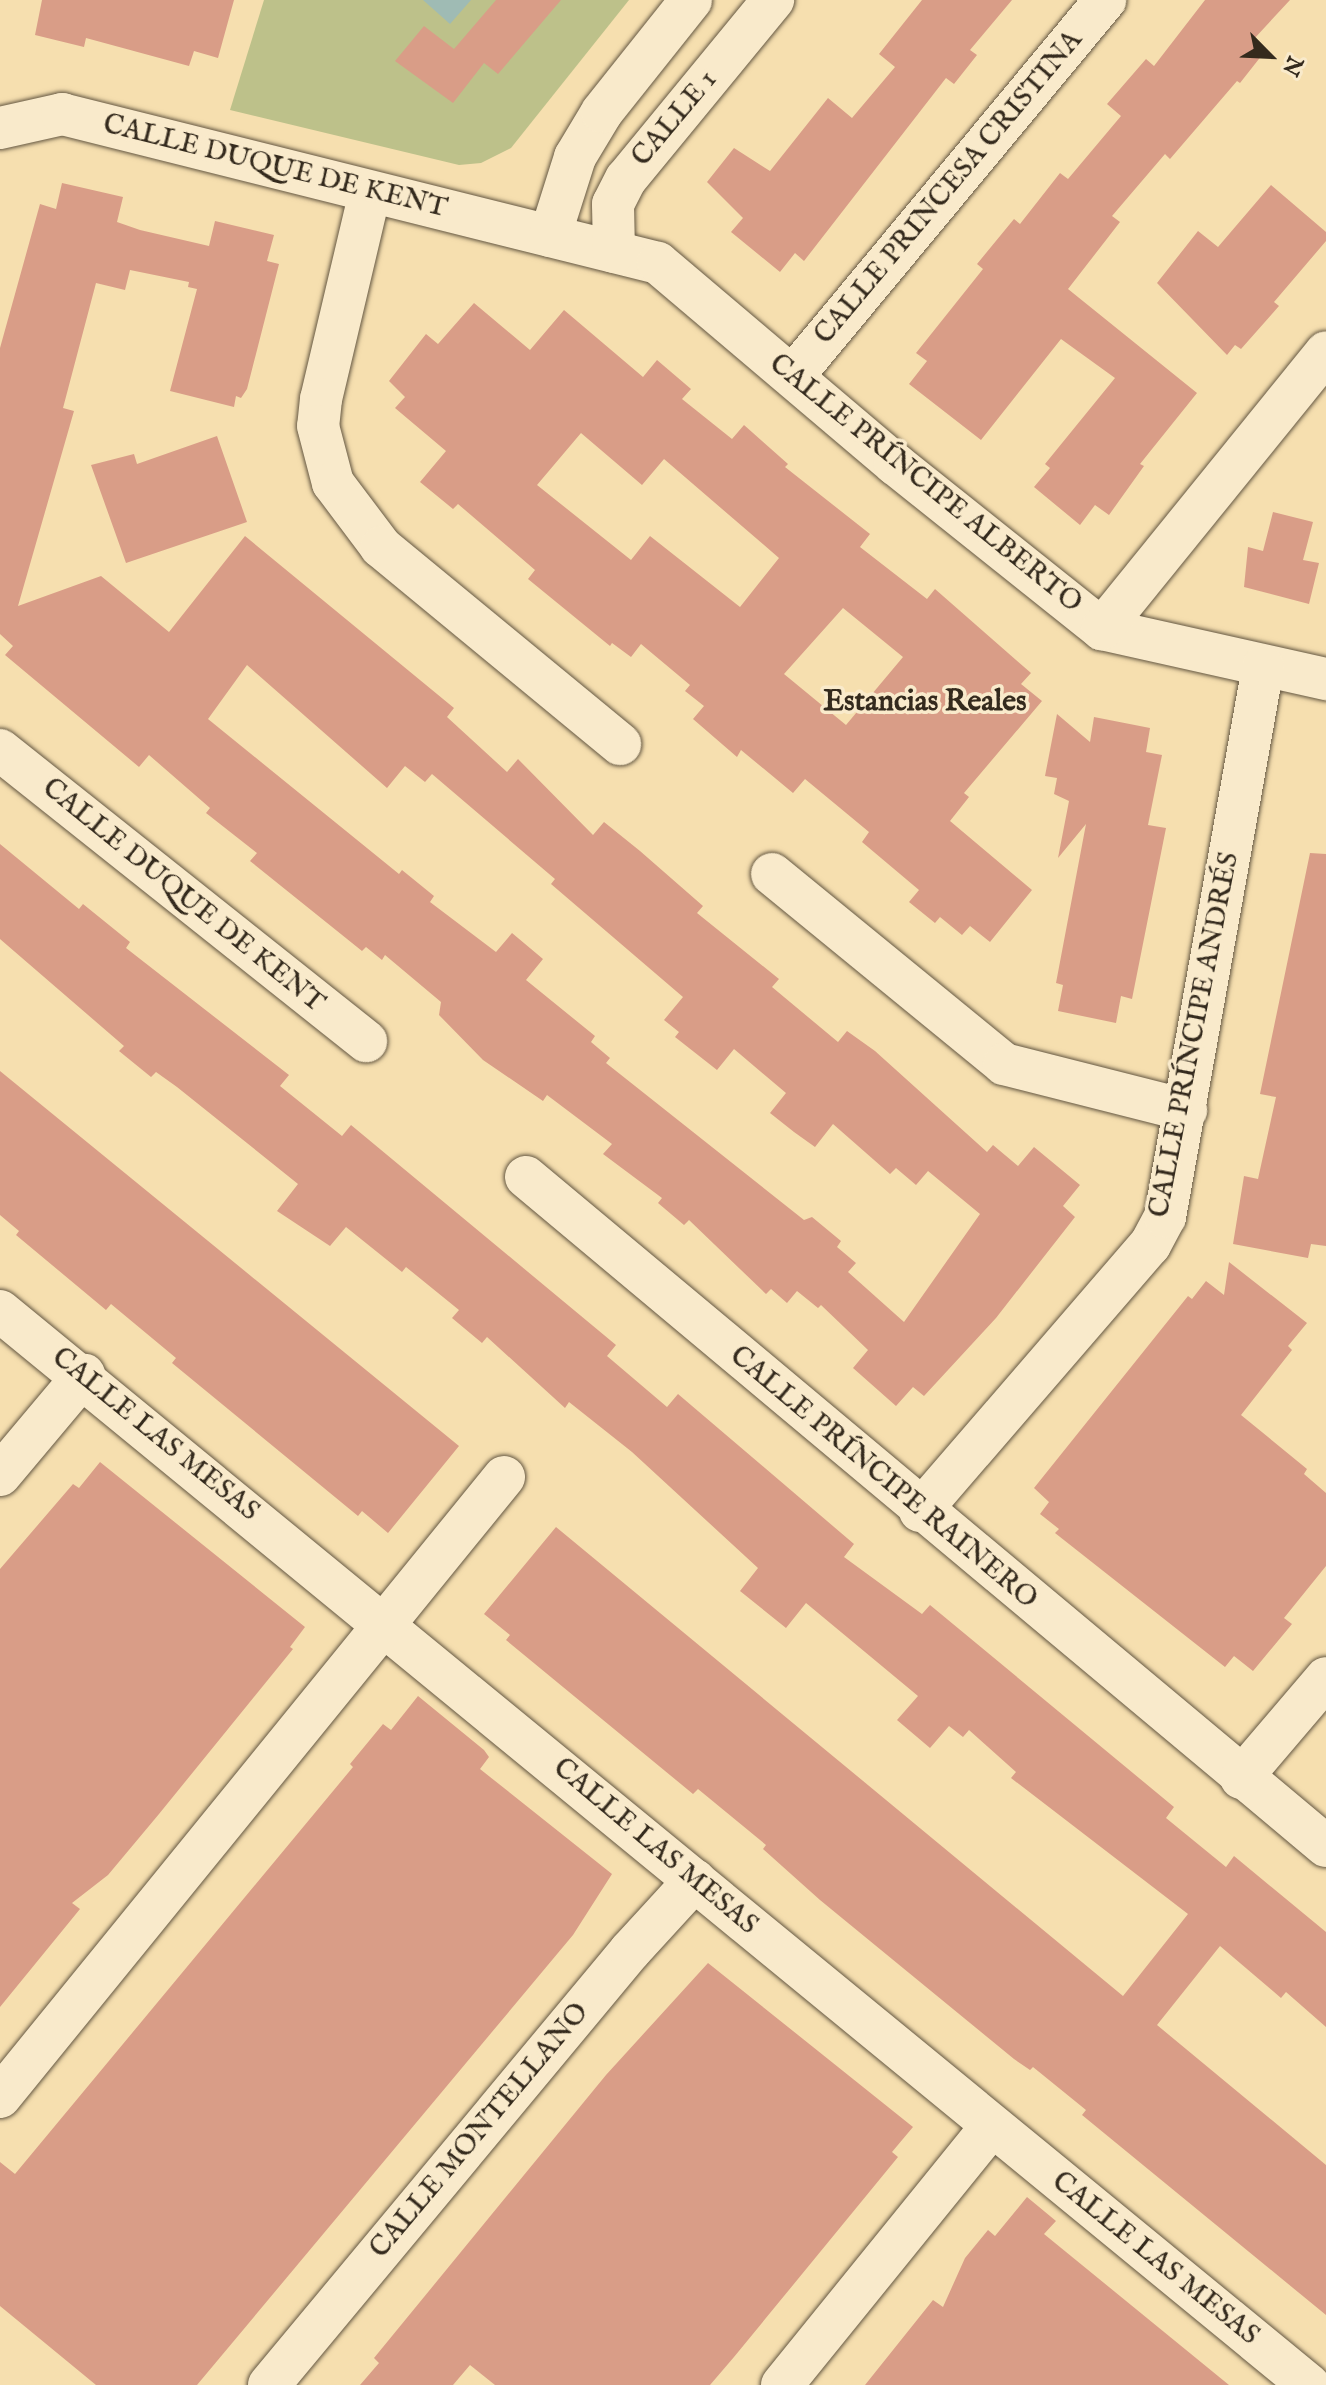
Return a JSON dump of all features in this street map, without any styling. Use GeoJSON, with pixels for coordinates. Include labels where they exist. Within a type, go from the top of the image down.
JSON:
{"type":"FeatureCollection","features":[{"type":"Feature","properties":{"kind":"street","name":"CALLE 1"},"geometry":{"type":"LineString","coordinates":[[550,236],[575,157],[602,112],[691,0]]}},
{"type":"Feature","properties":{"kind":"street","name":"CALLE 1"},"geometry":{"type":"LineString","coordinates":[[614,252],[613,204],[626,179],[773,0]]}},
{"type":"Feature","properties":{"kind":"street","name":"CALLE PRINCESA CRISTINA"},"geometry":{"type":"LineString","coordinates":[[793,376],[1105,0]]}},
{"type":"Feature","properties":{"kind":"street","name":"CALLE DUQUE DE KENT"},"geometry":{"type":"LineString","coordinates":[[0,128],[62,114],[550,236]]}},
{"type":"Feature","properties":{"kind":"street"},"geometry":{"type":"LineString","coordinates":[[370,192],[321,399],[318,426],[333,483],[381,547],[620,744]]}},
{"type":"Feature","properties":{"kind":"street","name":"CALLE PRÍNCIPE ALBERTO"},"geometry":{"type":"LineString","coordinates":[[550,236],[658,263],[1102,629],[1326,679]]}},
{"type":"Feature","properties":{"kind":"street"},"geometry":{"type":"LineString","coordinates":[[1102,629],[1326,352]]}},
{"type":"Feature","properties":{"kind":"street","name":"CALLE PRÍNCIPE ANDRÉS"},"geometry":{"type":"LineString","coordinates":[[920,1511],[1150,1245],[1165,1217],[1263,667]]}},
{"type":"Feature","properties":{"kind":"street","name":"CALLE DUQUE DE KENT"},"geometry":{"type":"LineString","coordinates":[[0,750],[366,1041]]}},
{"type":"Feature","properties":{"kind":"street"},"geometry":{"type":"LineString","coordinates":[[772,874],[1004,1064],[1186,1110]]}},
{"type":"Feature","properties":{"kind":"street","name":"CALLE PRÍNCIPE RAINERO"},"geometry":{"type":"LineString","coordinates":[[526,1177],[920,1511],[1326,1846]]}},
{"type":"Feature","properties":{"kind":"street","name":"CALLE LAS MESAS"},"geometry":{"type":"LineString","coordinates":[[0,1311],[84,1375],[1302,2383]]}},
{"type":"Feature","properties":{"kind":"street"},"geometry":{"type":"LineString","coordinates":[[0,1475],[84,1375]]}},
{"type":"Feature","properties":{"kind":"street"},"geometry":{"type":"LineString","coordinates":[[0,2097],[504,1477]]}},
{"type":"Feature","properties":{"kind":"street"},"geometry":{"type":"LineString","coordinates":[[1241,1778],[1326,1678]]}},
{"type":"Feature","properties":{"kind":"street","name":"CALLE MONTELLANO"},"geometry":{"type":"LineString","coordinates":[[269,2385],[630,1951],[695,1880]]}},
{"type":"Feature","properties":{"kind":"street"},"geometry":{"type":"LineString","coordinates":[[782,2385],[992,2126]]}},
{"type":"Feature","properties":{"kind":"green space"},"geometry":{"type":"Polygon","coordinates":[[[264,0],[629,0],[511,148],[481,163],[459,165],[230,110],[264,0]]]}},
{"type":"Feature","properties":{"kind":"water"},"geometry":{"type":"Polygon","coordinates":[[[423,0],[471,0],[450,24],[423,0]]]}},
{"type":"Feature","properties":{"kind":"building"},"geometry":{"type":"Polygon","coordinates":[[[42,0],[234,0],[218,58],[194,51],[189,66],[86,38],[84,47],[35,35],[42,0]]]}},
{"type":"Feature","properties":{"kind":"building"},"geometry":{"type":"Polygon","coordinates":[[[496,0],[561,0],[498,74],[484,63],[453,103],[395,61],[424,26],[454,49],[496,0]]]}},
{"type":"Feature","properties":{"kind":"building"},"geometry":{"type":"Polygon","coordinates":[[[922,0],[1012,0],[970,50],[977,55],[954,84],[946,78],[804,261],[795,253],[780,272],[731,232],[743,218],[707,182],[734,148],[770,171],[828,98],[852,118],[895,67],[879,54],[922,0]]]}},
{"type":"Feature","properties":{"kind":"building"},"geometry":{"type":"Polygon","coordinates":[[[1205,0],[1290,0],[1253,40],[1266,50],[1170,159],[1165,154],[1112,216],[1120,222],[1068,289],[1197,393],[1140,464],[1144,466],[1109,515],[1095,505],[1080,525],[1034,487],[1050,468],[1045,464],[1115,378],[1061,339],[981,440],[909,384],[927,361],[916,353],[983,269],[977,264],[1014,219],[1020,224],[1060,173],[1068,179],[1121,116],[1107,104],[1146,59],[1154,66],[1205,0]]]}},
{"type":"Feature","properties":{"kind":"building"},"geometry":{"type":"Polygon","coordinates":[[[62,183],[123,197],[117,222],[209,246],[215,221],[274,235],[267,261],[279,264],[247,389],[241,398],[236,396],[234,407],[170,391],[197,289],[188,287],[189,282],[130,270],[125,290],[96,283],[63,408],[74,411],[18,606],[101,576],[169,632],[245,536],[454,708],[447,717],[507,772],[518,759],[593,835],[604,822],[640,851],[703,906],[697,913],[779,979],[772,987],[838,1042],[847,1031],[875,1051],[987,1152],[993,1145],[1018,1166],[1034,1147],[1080,1185],[1063,1206],[1075,1217],[996,1318],[924,1396],[913,1387],[896,1406],[853,1368],[868,1350],[821,1305],[818,1308],[797,1291],[787,1303],[771,1289],[766,1294],[689,1220],[684,1225],[658,1203],[662,1198],[603,1154],[612,1144],[547,1095],[543,1101],[483,1060],[439,1015],[441,1002],[385,955],[382,960],[366,947],[362,951],[250,861],[257,853],[206,813],[210,808],[149,755],[139,767],[5,655],[13,646],[0,634],[0,348],[40,204],[56,209],[62,183]],[[247,665],[208,719],[399,874],[402,870],[434,896],[430,902],[496,952],[512,933],[543,959],[526,980],[595,1036],[591,1042],[610,1058],[606,1063],[804,1220],[812,1217],[841,1241],[837,1247],[856,1263],[848,1272],[904,1322],[980,1214],[928,1171],[916,1185],[896,1168],[890,1174],[833,1124],[815,1147],[794,1132],[770,1113],[786,1093],[734,1049],[717,1070],[675,1037],[679,1032],[664,1020],[683,997],[551,884],[555,879],[432,774],[425,782],[405,766],[387,788],[247,665]]]}},
{"type":"Feature","properties":{"kind":"building"},"geometry":{"type":"Polygon","coordinates":[[[1271,185],[1326,232],[1326,241],[1274,302],[1279,306],[1241,349],[1235,345],[1227,355],[1157,283],[1198,231],[1218,247],[1271,185]]]}},
{"type":"Feature","properties":{"kind":"building"},"geometry":{"type":"Polygon","coordinates":[[[474,303],[530,350],[564,310],[643,377],[657,360],[691,389],[682,399],[732,439],[744,425],[788,464],[785,467],[870,534],[860,547],[927,599],[935,589],[1031,673],[1021,684],[1042,701],[964,793],[969,797],[950,821],[1032,890],[990,942],[970,926],[962,935],[940,917],[935,923],[909,902],[919,890],[862,842],[869,832],[805,779],[793,793],[741,750],[737,757],[693,719],[704,706],[685,691],[690,685],[641,644],[631,657],[612,643],[610,646],[528,579],[535,570],[458,504],[453,509],[420,482],[446,451],[395,408],[405,397],[389,381],[426,334],[438,344],[474,303]],[[581,433],[537,485],[631,560],[650,536],[740,607],[779,558],[664,459],[642,485],[581,433]],[[843,608],[784,674],[846,725],[903,657],[843,608]]]}},
{"type":"Feature","properties":{"kind":"building"},"geometry":{"type":"Polygon","coordinates":[[[217,436],[247,522],[126,563],[91,465],[134,454],[137,464],[217,436]]]}},
{"type":"Feature","properties":{"kind":"building"},"geometry":{"type":"Polygon","coordinates":[[[1273,512],[1313,522],[1303,560],[1319,563],[1309,604],[1244,587],[1248,547],[1263,551],[1273,512]]]}},
{"type":"Feature","properties":{"kind":"building"},"geometry":{"type":"Polygon","coordinates":[[[1057,714],[1090,742],[1094,717],[1150,728],[1146,752],[1162,755],[1148,825],[1166,828],[1132,999],[1121,996],[1116,1023],[1058,1011],[1063,985],[1056,983],[1086,824],[1058,858],[1069,801],[1054,794],[1057,778],[1045,776],[1057,714]]]}},
{"type":"Feature","properties":{"kind":"building"},"geometry":{"type":"Polygon","coordinates":[[[0,844],[79,909],[83,904],[130,942],[126,948],[289,1075],[280,1086],[342,1136],[351,1125],[616,1345],[607,1356],[667,1407],[678,1394],[854,1544],[844,1557],[922,1614],[930,1605],[1174,1807],[1166,1818],[1226,1867],[1234,1856],[1326,1932],[1326,2027],[1286,1992],[1281,1998],[1220,1946],[1157,2025],[1326,2165],[1326,2315],[1082,2115],[1086,2110],[1033,2067],[1030,2070],[1014,2059],[820,1900],[763,1849],[766,1845],[698,1789],[693,1794],[506,1640],[510,1635],[484,1614],[556,1527],[1123,1996],[1188,1914],[1011,1778],[1016,1772],[969,1730],[963,1737],[949,1726],[930,1748],[897,1720],[918,1696],[806,1603],[786,1628],[740,1591],[758,1568],[632,1452],[569,1402],[565,1408],[487,1337],[482,1343],[452,1318],[459,1310],[406,1267],[402,1272],[346,1227],[330,1246],[277,1211],[298,1184],[177,1087],[156,1072],[151,1077],[119,1051],[124,1046],[0,939],[0,844]]]}},
{"type":"Feature","properties":{"kind":"building"},"geometry":{"type":"Polygon","coordinates":[[[1310,853],[1326,854],[1326,1246],[1311,1244],[1308,1258],[1233,1244],[1244,1176],[1258,1179],[1276,1097],[1260,1094],[1310,853]]]}},
{"type":"Feature","properties":{"kind":"building"},"geometry":{"type":"Polygon","coordinates":[[[0,1071],[459,1446],[388,1533],[362,1511],[358,1516],[172,1363],[176,1358],[111,1304],[106,1310],[16,1235],[19,1231],[0,1215],[0,1071]]]}},
{"type":"Feature","properties":{"kind":"building"},"geometry":{"type":"Polygon","coordinates":[[[1229,1262],[1307,1323],[1288,1346],[1292,1350],[1241,1415],[1307,1469],[1304,1474],[1326,1493],[1326,1566],[1284,1618],[1292,1624],[1253,1671],[1234,1656],[1225,1667],[1055,1533],[1059,1529],[1040,1514],[1049,1502],[1034,1488],[1188,1296],[1192,1299],[1206,1281],[1224,1295],[1229,1262]]]}},
{"type":"Feature","properties":{"kind":"building"},"geometry":{"type":"Polygon","coordinates":[[[100,1462],[305,1627],[290,1647],[293,1649],[108,1875],[72,1903],[80,1909],[0,2007],[0,1569],[73,1484],[79,1488],[100,1462]]]}},
{"type":"Feature","properties":{"kind":"building"},"geometry":{"type":"Polygon","coordinates":[[[418,1696],[484,1750],[489,1757],[480,1769],[612,1874],[573,1935],[197,2385],[96,2385],[0,2306],[0,2162],[15,2174],[353,1767],[350,1764],[383,1724],[391,1730],[418,1696]]]}},
{"type":"Feature","properties":{"kind":"building"},"geometry":{"type":"Polygon","coordinates":[[[708,1963],[913,2127],[892,2152],[898,2157],[734,2357],[710,2385],[495,2385],[470,2365],[453,2385],[360,2385],[379,2363],[374,2358],[606,2075],[708,1963]]]}},
{"type":"Feature","properties":{"kind":"building"},"geometry":{"type":"Polygon","coordinates":[[[1027,2197],[1056,2221],[1044,2234],[1229,2385],[865,2385],[933,2300],[943,2307],[965,2258],[988,2230],[995,2236],[1027,2197]]]}},
{"type":"Feature","properties":{"kind":"district","name":"Estancias Reales"},"geometry":{"type":"Point","coordinates":[925,702]}}]}
